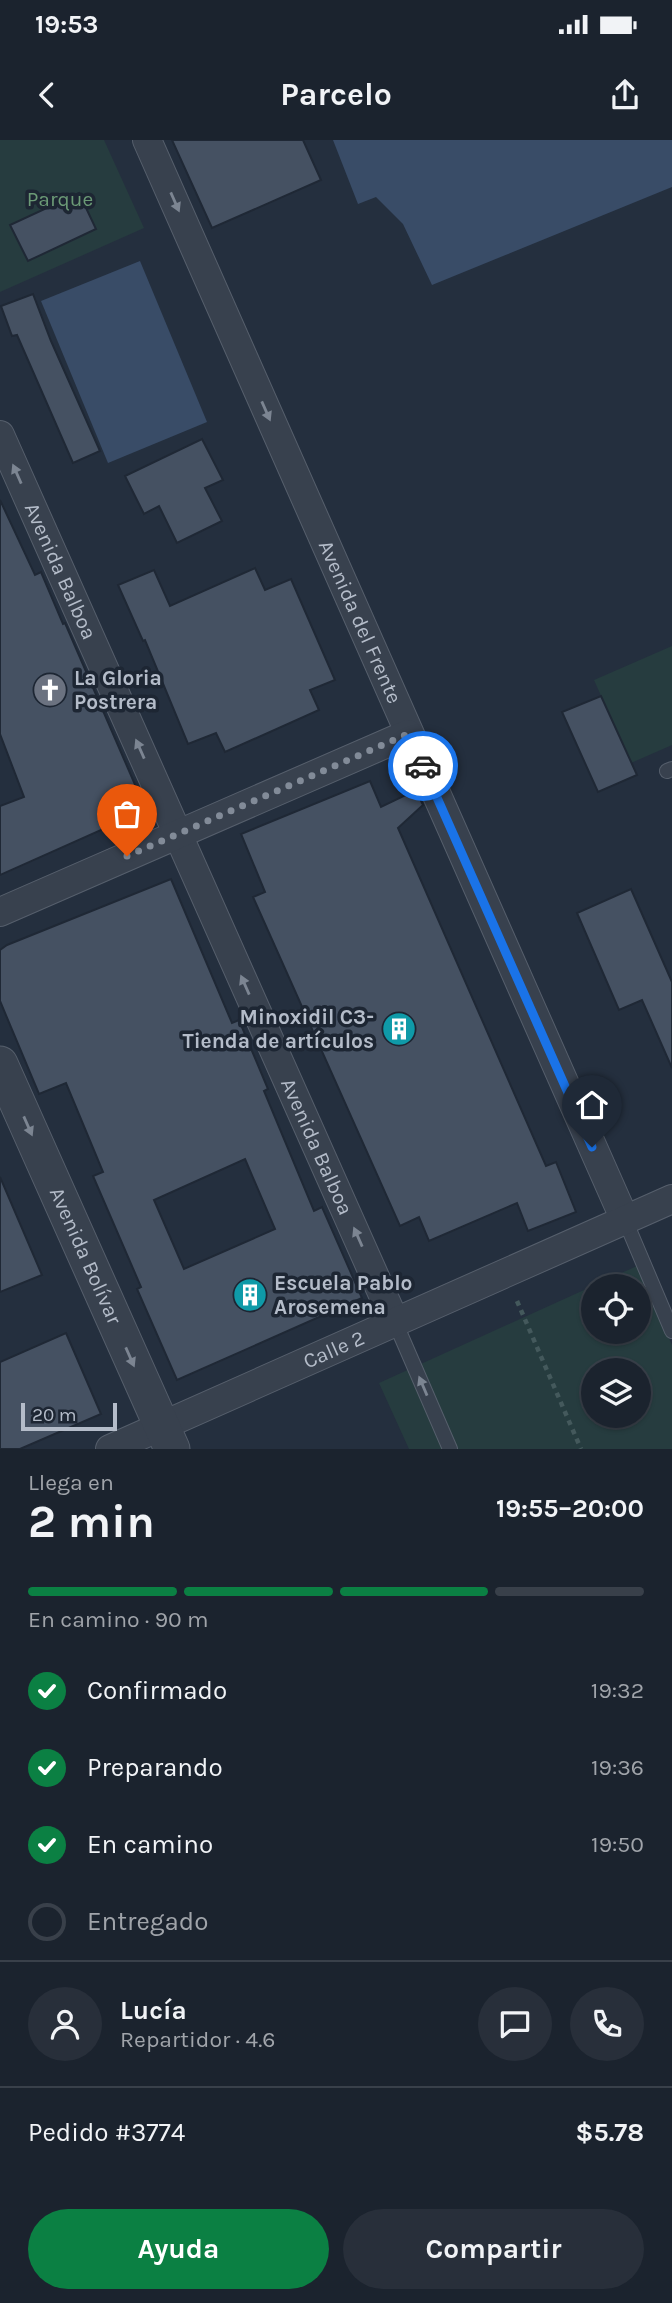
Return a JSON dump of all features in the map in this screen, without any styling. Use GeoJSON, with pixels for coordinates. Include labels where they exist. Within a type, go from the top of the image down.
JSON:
{"type":"FeatureCollection","features":[{"type":"Feature","properties":{"kind":"street","name":"Avenida del Frente"},"geometry":{"type":"LineString","coordinates":[[147,140],[625,1220]]}},
{"type":"Feature","properties":{"kind":"street","name":"Avenida Balboa"},"geometry":{"type":"LineString","coordinates":[[0,435],[396,1322]]}},
{"type":"Feature","properties":{"kind":"street"},"geometry":{"type":"LineString","coordinates":[[0,912],[408,734]]}},
{"type":"Feature","properties":{"kind":"street","name":"Avenida Bolívar"},"geometry":{"type":"LineString","coordinates":[[0,1064],[166,1437]]}},
{"type":"Feature","properties":{"kind":"street","name":"Calle 2"},"geometry":{"type":"LineString","coordinates":[[110,1449],[166,1437],[396,1322],[672,1199]]}},
{"type":"Feature","properties":{"kind":"lane"},"geometry":{"type":"LineString","coordinates":[[625,1220],[672,1331]]}},
{"type":"Feature","properties":{"kind":"lane"},"geometry":{"type":"LineString","coordinates":[[396,1322],[450,1449]]}},
{"type":"Feature","properties":{"kind":"path"},"geometry":{"type":"LineString","coordinates":[[506,1274],[581,1449]]}},
{"type":"Feature","properties":{"kind":"green space","name":"Parque"},"geometry":{"type":"Polygon","coordinates":[[[0,140],[104,140],[144,228],[0,292],[0,140]]]}},
{"type":"Feature","properties":{"kind":"green space"},"geometry":{"type":"Polygon","coordinates":[[[672,646],[672,745],[631,763],[594,680],[672,646]]]}},
{"type":"Feature","properties":{"kind":"green space"},"geometry":{"type":"Polygon","coordinates":[[[637,1266],[641,1274],[619,1274],[637,1266]]]}},
{"type":"Feature","properties":{"kind":"green space"},"geometry":{"type":"Polygon","coordinates":[[[581,1291],[581,1344],[651,1344],[651,1298],[672,1345],[672,1449],[409,1449],[379,1383],[581,1291]]]}},
{"type":"Feature","properties":{"kind":"water"},"geometry":{"type":"Polygon","coordinates":[[[333,140],[672,140],[672,187],[432,285],[403,224],[376,197],[358,204],[333,140]]]}},
{"type":"Feature","properties":{"kind":"water"},"geometry":{"type":"Polygon","coordinates":[[[140,261],[207,422],[108,463],[41,301],[140,261]]]}},
{"type":"Feature","properties":{"kind":"building"},"geometry":{"type":"Polygon","coordinates":[[[172,140],[303,140],[321,180],[212,228],[172,140]]]}},
{"type":"Feature","properties":{"kind":"building"},"geometry":{"type":"Polygon","coordinates":[[[79,193],[96,229],[28,261],[10,225],[79,193]]]}},
{"type":"Feature","properties":{"kind":"building"},"geometry":{"type":"Polygon","coordinates":[[[33,294],[100,451],[73,463],[17,335],[12,336],[1,306],[33,294]]]}},
{"type":"Feature","properties":{"kind":"building"},"geometry":{"type":"Polygon","coordinates":[[[202,439],[223,480],[205,488],[222,521],[177,543],[159,506],[144,514],[125,476],[202,439]]]}},
{"type":"Feature","properties":{"kind":"building"},"geometry":{"type":"Polygon","coordinates":[[[0,500],[35,575],[41,572],[146,810],[0,875],[0,806],[24,797],[0,734],[0,500]]]}},
{"type":"Feature","properties":{"kind":"building"},"geometry":{"type":"Polygon","coordinates":[[[255,568],[265,590],[291,579],[335,680],[310,690],[319,710],[225,752],[216,733],[188,744],[145,640],[143,641],[118,585],[154,570],[170,606],[255,568]]]}},
{"type":"Feature","properties":{"kind":"building"},"geometry":{"type":"Polygon","coordinates":[[[601,696],[637,775],[598,792],[562,712],[601,696]]]}},
{"type":"Feature","properties":{"kind":"building","name":"Minoxidil C3- Tienda de artículos"},"geometry":{"type":"Polygon","coordinates":[[[370,781],[381,807],[416,790],[423,805],[398,828],[546,1166],[556,1162],[576,1212],[528,1231],[517,1203],[429,1241],[419,1217],[400,1226],[253,897],[265,892],[241,834],[370,781]]]}},
{"type":"Feature","properties":{"kind":"building"},"geometry":{"type":"Polygon","coordinates":[[[171,879],[232,1023],[239,1020],[268,1089],[264,1091],[314,1211],[322,1207],[362,1298],[177,1380],[137,1289],[141,1287],[93,1176],[103,1172],[66,1083],[39,1094],[0,1001],[0,950],[171,879]],[[245,1159],[154,1200],[184,1269],[275,1229],[245,1159]]]}},
{"type":"Feature","properties":{"kind":"building"},"geometry":{"type":"Polygon","coordinates":[[[631,889],[672,982],[672,1068],[642,1000],[619,1010],[577,913],[631,889]]]}},
{"type":"Feature","properties":{"kind":"building"},"geometry":{"type":"Polygon","coordinates":[[[0,1177],[42,1275],[0,1292],[0,1177]]]}},
{"type":"Feature","properties":{"kind":"building"},"geometry":{"type":"Polygon","coordinates":[[[66,1333],[101,1414],[20,1449],[0,1449],[0,1362],[66,1333]]]}},
{"type":"Feature","properties":{"kind":"way so far"},"geometry":{"type":"LineString","coordinates":[[127,856],[408,734],[423,766]]}},
{"type":"Feature","properties":{"kind":"place","name":"La Gloria Postrera"},"geometry":{"type":"Point","coordinates":[50,690]}},
{"type":"Feature","properties":{"kind":"place","name":"Minoxidil C3- Tienda de artículos"},"geometry":{"type":"Point","coordinates":[399,1029]}},
{"type":"Feature","properties":{"kind":"place","name":"Escuela Pablo Arosemena"},"geometry":{"type":"Point","coordinates":[250,1295]}},
{"type":"Feature","properties":{"kind":"route"},"geometry":{"type":"LineString","coordinates":[[423,766],[592,1147]]}}]}
